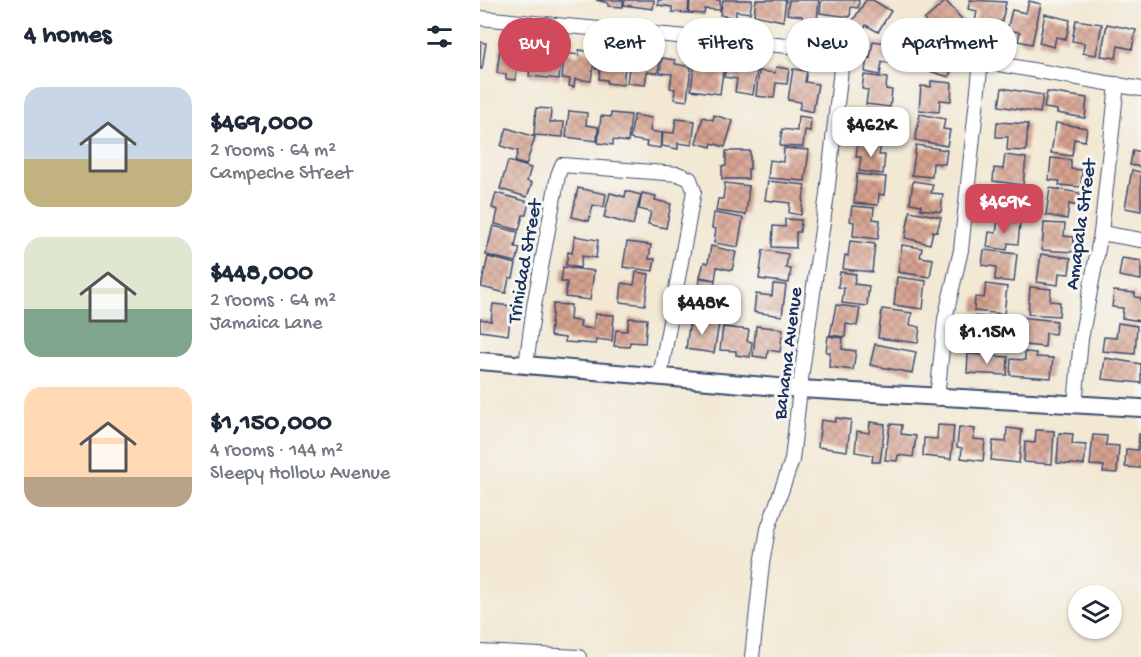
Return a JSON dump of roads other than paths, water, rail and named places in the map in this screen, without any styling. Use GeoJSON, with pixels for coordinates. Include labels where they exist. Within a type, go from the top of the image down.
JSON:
{"type":"FeatureCollection","features":[{"type":"Feature","properties":{"kind":"street","name":"Bahama Avenue"},"geometry":{"type":"LineString","coordinates":[[480,18],[843,51],[827,194],[792,460],[768,529],[752,657]]}},
{"type":"Feature","properties":{"kind":"street"},"geometry":{"type":"LineString","coordinates":[[937,398],[945,319],[961,250],[981,61],[1141,88]]}},
{"type":"Feature","properties":{"kind":"street","name":"Amapala Street"},"geometry":{"type":"LineString","coordinates":[[1075,405],[1081,339],[1101,233],[1117,84]]}},
{"type":"Feature","properties":{"kind":"street","name":"Trinidad Street"},"geometry":{"type":"LineString","coordinates":[[526,365],[534,306],[558,175],[562,165],[678,174],[685,176],[693,185],[694,191],[660,376]]}},
{"type":"Feature","properties":{"kind":"street"},"geometry":{"type":"LineString","coordinates":[[1101,233],[1141,240]]}},
{"type":"Feature","properties":{"kind":"street"},"geometry":{"type":"LineString","coordinates":[[480,361],[800,389],[1141,408]]}},
{"type":"Feature","properties":{"kind":"street"},"geometry":{"type":"LineString","coordinates":[[480,652],[579,657]]}}]}
